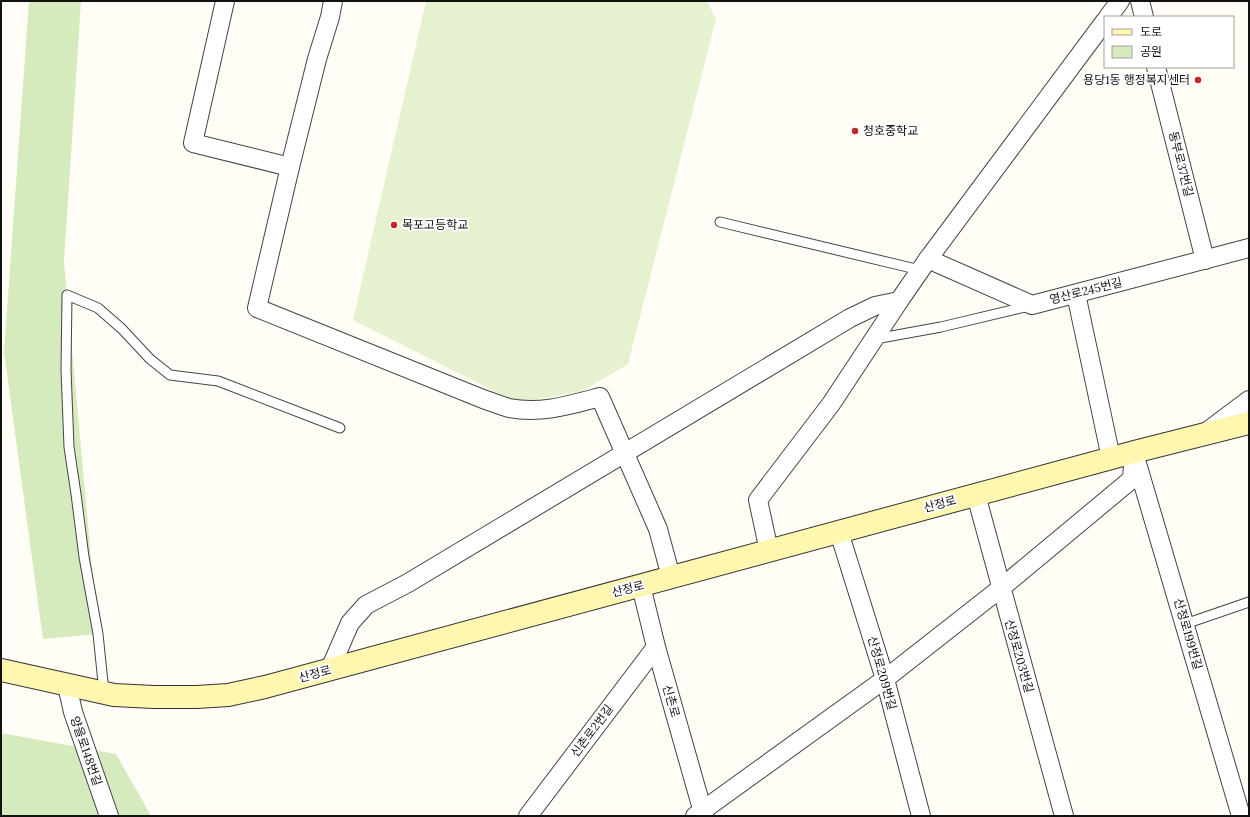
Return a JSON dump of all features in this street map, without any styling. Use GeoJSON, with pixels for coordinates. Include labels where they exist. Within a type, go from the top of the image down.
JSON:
{"type":"FeatureCollection","features":[{"type":"Feature","properties":{"kind":"street"},"geometry":{"type":"LineString","coordinates":[[225,1],[193,143],[290,167]]}},
{"type":"Feature","properties":{"kind":"street"},"geometry":{"type":"LineString","coordinates":[[333,1],[290,167],[257,308],[483,399],[509,408],[537,410],[556,408],[600,397],[658,528],[671,577]]}},
{"type":"Feature","properties":{"kind":"street"},"geometry":{"type":"LineString","coordinates":[[1109,16],[1120,1]]}},
{"type":"Feature","properties":{"kind":"street"},"geometry":{"type":"LineString","coordinates":[[1140,1],[1144,16]]}},
{"type":"Feature","properties":{"kind":"street"},"geometry":{"type":"LineString","coordinates":[[769,551],[758,500],[831,404],[924,265],[1104,22]]}},
{"type":"Feature","properties":{"kind":"street","name":"동부로37번길"},"geometry":{"type":"LineString","coordinates":[[1156,68],[1205,260]]}},
{"type":"Feature","properties":{"kind":"street","name":"영산로245번길"},"geometry":{"type":"LineString","coordinates":[[1032,305],[1249,248]]}},
{"type":"Feature","properties":{"kind":"street"},"geometry":{"type":"LineString","coordinates":[[924,265],[1032,305]]}},
{"type":"Feature","properties":{"kind":"street"},"geometry":{"type":"LineString","coordinates":[[1076,294],[1111,458]]}},
{"type":"Feature","properties":{"kind":"street"},"geometry":{"type":"LineString","coordinates":[[330,670],[350,623],[366,605],[408,583],[850,318],[875,306],[899,301]]}},
{"type":"Feature","properties":{"kind":"street"},"geometry":{"type":"LineString","coordinates":[[1201,435],[1249,400]]}},
{"type":"Feature","properties":{"kind":"street","name":"산정로"},"geometry":{"type":"LineString","coordinates":[[1,670],[114,695],[197,697],[228,695],[330,670],[1111,458],[1249,423]]}},
{"type":"Feature","properties":{"kind":"street"},"geometry":{"type":"LineString","coordinates":[[700,814],[885,679],[1000,588],[1132,479],[1134,452]]}},
{"type":"Feature","properties":{"kind":"street","name":"산정로199번길"},"geometry":{"type":"LineString","coordinates":[[1134,452],[1241,816]]}},
{"type":"Feature","properties":{"kind":"street","name":"산정로203번길"},"geometry":{"type":"LineString","coordinates":[[976,495],[1000,588],[1064,816]]}},
{"type":"Feature","properties":{"kind":"street","name":"산정로209번길"},"geometry":{"type":"LineString","coordinates":[[839,532],[885,679],[921,816]]}},
{"type":"Feature","properties":{"kind":"street","name":"신촌로"},"geometry":{"type":"LineString","coordinates":[[641,586],[700,814]]}},
{"type":"Feature","properties":{"kind":"street","name":"신촌로2번길"},"geometry":{"type":"LineString","coordinates":[[528,816],[656,647]]}},
{"type":"Feature","properties":{"kind":"street","name":"양을로148번길"},"geometry":{"type":"LineString","coordinates":[[68,685],[73,712],[109,816]]}},
{"type":"Feature","properties":{"kind":"lane"},"geometry":{"type":"LineString","coordinates":[[720,222],[924,265]]}},
{"type":"Feature","properties":{"kind":"lane"},"geometry":{"type":"LineString","coordinates":[[105,693],[98,634],[84,557],[69,447],[66,370],[67,295],[98,308],[122,329],[150,359],[170,375],[218,381],[340,428]]}},
{"type":"Feature","properties":{"kind":"lane"},"geometry":{"type":"LineString","coordinates":[[874,339],[941,327],[1032,305]]}},
{"type":"Feature","properties":{"kind":"lane"},"geometry":{"type":"LineString","coordinates":[[1185,624],[1249,602]]}},
{"type":"Feature","properties":{"kind":"green space"},"geometry":{"type":"Polygon","coordinates":[[[29,1],[81,1],[64,262],[98,634],[43,639],[4,352],[29,1]]]}},
{"type":"Feature","properties":{"kind":"green space"},"geometry":{"type":"Polygon","coordinates":[[[426,1],[707,1],[716,19],[628,364],[581,392],[520,402],[508,398],[353,320],[426,1]]]}},
{"type":"Feature","properties":{"kind":"green space"},"geometry":{"type":"Polygon","coordinates":[[[1,733],[116,754],[151,816],[1,816],[1,733]]]}},
{"type":"Feature","properties":{"kind":"place","name":"용당1동 행정복지센터"},"geometry":{"type":"Point","coordinates":[1198,80]}},
{"type":"Feature","properties":{"kind":"place","name":"청호중학교"},"geometry":{"type":"Point","coordinates":[855,131]}},
{"type":"Feature","properties":{"kind":"place","name":"목포고등학교"},"geometry":{"type":"Point","coordinates":[394,225]}}]}
